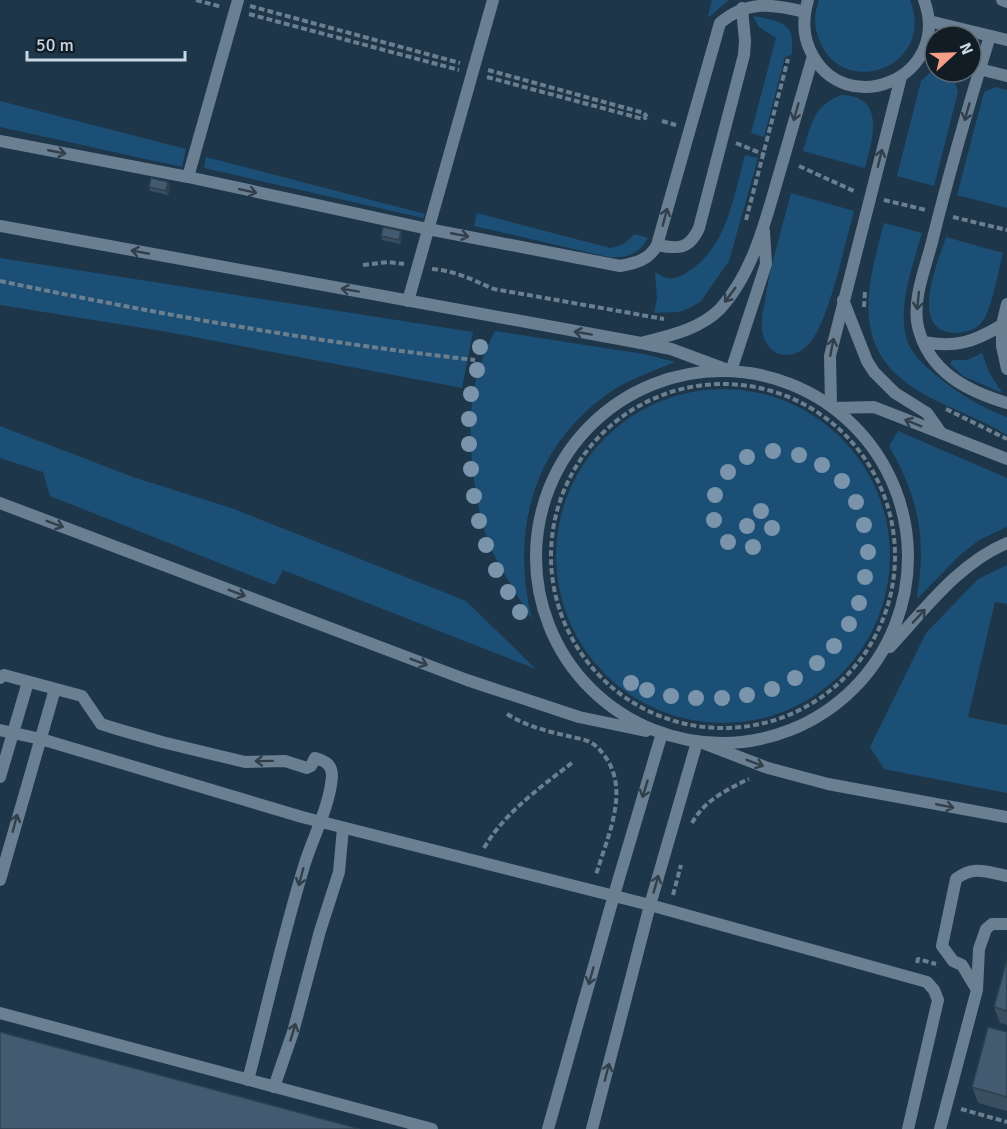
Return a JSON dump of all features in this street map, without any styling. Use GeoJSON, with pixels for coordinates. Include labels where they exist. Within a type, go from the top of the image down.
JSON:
{"type":"FeatureCollection","features":[{"type":"Feature","properties":{"kind":"street"},"geometry":{"type":"LineString","coordinates":[[408,301],[493,0]]}},
{"type":"Feature","properties":{"kind":"street"},"geometry":{"type":"LineString","coordinates":[[924,0],[929,24]]}},
{"type":"Feature","properties":{"kind":"street"},"geometry":{"type":"LineString","coordinates":[[1002,0],[1007,2]]}},
{"type":"Feature","properties":{"kind":"street"},"geometry":{"type":"LineString","coordinates":[[188,177],[237,4]]}},
{"type":"Feature","properties":{"kind":"street"},"geometry":{"type":"LineString","coordinates":[[0,141],[188,177],[428,229],[620,266],[644,259],[652,254],[657,245],[715,34],[726,16],[742,8],[768,4],[806,6],[804,29],[813,56],[833,77],[860,87],[874,87],[901,77],[923,58]]}},
{"type":"Feature","properties":{"kind":"street"},"geometry":{"type":"LineString","coordinates":[[657,245],[676,248],[687,245],[699,228],[744,55],[742,8]]}},
{"type":"Feature","properties":{"kind":"street"},"geometry":{"type":"LineString","coordinates":[[929,21],[1007,40]]}},
{"type":"Feature","properties":{"kind":"street"},"geometry":{"type":"LineString","coordinates":[[983,51],[990,36]]}},
{"type":"Feature","properties":{"kind":"street"},"geometry":{"type":"LineString","coordinates":[[640,343],[675,334],[707,319],[719,309],[740,281],[763,227],[813,56]]}},
{"type":"Feature","properties":{"kind":"street"},"geometry":{"type":"LineString","coordinates":[[983,70],[1007,76]]}},
{"type":"Feature","properties":{"kind":"street"},"geometry":{"type":"LineString","coordinates":[[832,407],[830,356],[901,77]]}},
{"type":"Feature","properties":{"kind":"street"},"geometry":{"type":"LineString","coordinates":[[971,84],[919,291],[918,326],[923,342],[937,365],[954,381],[1007,403]]}},
{"type":"Feature","properties":{"kind":"street"},"geometry":{"type":"LineString","coordinates":[[0,226],[671,349],[730,370],[757,374],[808,391],[832,407],[865,438],[883,464],[896,492],[905,523],[908,562],[903,601],[893,631],[879,658]]}},
{"type":"Feature","properties":{"kind":"street"},"geometry":{"type":"LineString","coordinates":[[730,370],[766,264],[763,227]]}},
{"type":"Feature","properties":{"kind":"street"},"geometry":{"type":"LineString","coordinates":[[843,300],[867,361],[874,372],[894,393],[927,413],[941,434]]}},
{"type":"Feature","properties":{"kind":"street"},"geometry":{"type":"LineString","coordinates":[[1007,304],[1002,325],[1002,346],[1007,369]]}},
{"type":"Feature","properties":{"kind":"street"},"geometry":{"type":"LineString","coordinates":[[923,342],[967,343],[981,338],[1002,325]]}},
{"type":"Feature","properties":{"kind":"street"},"geometry":{"type":"LineString","coordinates":[[661,733],[633,720],[609,704],[583,680],[563,653],[548,623],[539,590],[536,557],[539,524],[548,492],[562,462],[581,434],[605,411],[633,393],[664,380],[696,372],[730,370]]}},
{"type":"Feature","properties":{"kind":"street"},"geometry":{"type":"LineString","coordinates":[[832,407],[874,407],[1007,459]]}},
{"type":"Feature","properties":{"kind":"street"},"geometry":{"type":"LineString","coordinates":[[0,503],[467,680],[579,717],[698,742],[768,768],[828,784],[1007,817]]}},
{"type":"Feature","properties":{"kind":"street"},"geometry":{"type":"LineString","coordinates":[[698,742],[728,743],[755,740],[782,734],[808,723],[842,700],[862,681],[879,658],[959,574],[978,558],[1007,543]]}},
{"type":"Feature","properties":{"kind":"street"},"geometry":{"type":"LineString","coordinates":[[2,676],[81,696],[101,723],[162,742],[245,762],[285,761],[307,768],[311,766],[315,758],[327,762],[332,774],[329,791],[302,875],[248,1080]]}},
{"type":"Feature","properties":{"kind":"street"},"geometry":{"type":"LineString","coordinates":[[0,777],[6,732],[28,682]]}},
{"type":"Feature","properties":{"kind":"street"},"geometry":{"type":"LineString","coordinates":[[0,879],[55,689]]}},
{"type":"Feature","properties":{"kind":"street"},"geometry":{"type":"LineString","coordinates":[[6,732],[41,739],[319,822],[614,895],[927,982],[934,990],[938,1000],[908,1129]]}},
{"type":"Feature","properties":{"kind":"street"},"geometry":{"type":"LineString","coordinates":[[548,1129],[661,733]]}},
{"type":"Feature","properties":{"kind":"street"},"geometry":{"type":"LineString","coordinates":[[592,1129],[650,905],[698,742]]}},
{"type":"Feature","properties":{"kind":"street"},"geometry":{"type":"LineString","coordinates":[[274,1087],[293,1032],[320,931],[339,872],[343,828]]}},
{"type":"Feature","properties":{"kind":"street"},"geometry":{"type":"LineString","coordinates":[[977,990],[962,965],[953,961],[942,946],[956,879],[964,872],[974,869],[1007,876]]}},
{"type":"Feature","properties":{"kind":"street"},"geometry":{"type":"LineString","coordinates":[[940,1129],[977,990],[979,949],[986,929],[992,924],[1007,924]]}},
{"type":"Feature","properties":{"kind":"street"},"geometry":{"type":"LineString","coordinates":[[0,1013],[432,1129]]}},
{"type":"Feature","properties":{"kind":"path"},"geometry":{"type":"LineString","coordinates":[[196,0],[237,4],[643,119],[647,117],[644,113],[473,70],[237,4]]}},
{"type":"Feature","properties":{"kind":"path"},"geometry":{"type":"LineString","coordinates":[[662,121],[676,125]]}},
{"type":"Feature","properties":{"kind":"path"},"geometry":{"type":"LineString","coordinates":[[728,140],[768,156]]}},
{"type":"Feature","properties":{"kind":"path"},"geometry":{"type":"LineString","coordinates":[[799,166],[859,193]]}},
{"type":"Feature","properties":{"kind":"path"},"geometry":{"type":"LineString","coordinates":[[883,200],[933,212]]}},
{"type":"Feature","properties":{"kind":"path"},"geometry":{"type":"LineString","coordinates":[[944,214],[1007,230]]}},
{"type":"Feature","properties":{"kind":"path"},"geometry":{"type":"LineString","coordinates":[[0,281],[218,323],[384,350],[475,360]]}},
{"type":"Feature","properties":{"kind":"path"},"geometry":{"type":"LineString","coordinates":[[705,386],[741,386],[770,391],[797,402],[834,426],[856,446],[884,498],[892,527],[894,572],[879,629],[855,666],[834,687],[810,705],[770,722],[741,728],[711,728],[682,723],[654,713],[628,699],[594,670],[577,646],[564,620],[555,591],[552,548],[556,518],[571,477],[586,452],[617,421],[642,405],[676,391],[705,386]]}},
{"type":"Feature","properties":{"kind":"path"},"geometry":{"type":"LineString","coordinates":[[507,714],[538,729],[591,742],[599,748],[613,771],[618,796],[592,890]]}},
{"type":"Feature","properties":{"kind":"path"},"geometry":{"type":"LineString","coordinates":[[477,862],[492,833],[522,802],[573,762]]}},
{"type":"Feature","properties":{"kind":"path"},"geometry":{"type":"LineString","coordinates":[[690,827],[697,813],[709,802],[728,788],[749,779]]}},
{"type":"Feature","properties":{"kind":"path"},"geometry":{"type":"LineString","coordinates":[[670,911],[682,858]]}},
{"type":"Feature","properties":{"kind":"shaded area"},"geometry":{"type":"Polygon","coordinates":[[[712,0],[729,0],[709,17],[708,16],[712,0]]]}},
{"type":"Feature","properties":{"kind":"shaded area"},"geometry":{"type":"Polygon","coordinates":[[[819,0],[910,0],[915,23],[911,42],[900,57],[885,67],[867,72],[849,70],[833,61],[821,44],[815,22],[819,0]]]}},
{"type":"Feature","properties":{"kind":"shaded area"},"geometry":{"type":"Polygon","coordinates":[[[753,16],[781,23],[789,30],[792,39],[792,53],[785,57],[764,137],[751,133],[776,38],[759,27],[753,16]]]}},
{"type":"Feature","properties":{"kind":"shaded area"},"geometry":{"type":"Polygon","coordinates":[[[923,79],[923,84],[956,84],[958,92],[934,186],[897,176],[923,79]]]}},
{"type":"Feature","properties":{"kind":"shaded area"},"geometry":{"type":"Polygon","coordinates":[[[996,87],[1007,90],[1007,208],[957,195],[984,92],[996,87]]]}},
{"type":"Feature","properties":{"kind":"shaded area"},"geometry":{"type":"Polygon","coordinates":[[[841,95],[856,97],[871,111],[873,133],[865,168],[803,151],[814,117],[824,105],[841,95]]]}},
{"type":"Feature","properties":{"kind":"shaded area"},"geometry":{"type":"Polygon","coordinates":[[[0,101],[186,149],[182,167],[0,127],[0,101]]]}},
{"type":"Feature","properties":{"kind":"shaded area"},"geometry":{"type":"Polygon","coordinates":[[[745,155],[758,158],[729,261],[701,301],[679,312],[654,313],[657,299],[655,272],[668,278],[680,276],[702,260],[713,248],[727,219],[745,155]]]}},
{"type":"Feature","properties":{"kind":"shaded area"},"geometry":{"type":"Polygon","coordinates":[[[206,157],[425,214],[423,218],[204,168],[206,157]]]}},
{"type":"Feature","properties":{"kind":"shaded area"},"geometry":{"type":"Polygon","coordinates":[[[791,193],[854,211],[829,301],[816,334],[801,351],[783,355],[767,345],[763,335],[762,321],[770,274],[791,193]]]}},
{"type":"Feature","properties":{"kind":"shaded area"},"geometry":{"type":"Polygon","coordinates":[[[477,213],[610,248],[624,244],[634,234],[648,238],[636,252],[621,257],[608,257],[474,226],[477,213]]]}},
{"type":"Feature","properties":{"kind":"shaded area"},"geometry":{"type":"Polygon","coordinates":[[[884,223],[922,233],[906,291],[904,307],[906,336],[911,349],[928,368],[956,390],[1007,417],[1007,435],[933,399],[906,382],[887,364],[875,345],[870,323],[869,301],[871,276],[884,223]]]}},
{"type":"Feature","properties":{"kind":"shaded area"},"geometry":{"type":"Polygon","coordinates":[[[946,237],[1003,253],[987,313],[979,325],[964,332],[941,330],[933,321],[929,309],[933,278],[946,237]]]}},
{"type":"Feature","properties":{"kind":"shaded area"},"geometry":{"type":"Polygon","coordinates":[[[0,258],[473,332],[462,388],[162,331],[0,305],[0,258]]]}},
{"type":"Feature","properties":{"kind":"shaded area"},"geometry":{"type":"Polygon","coordinates":[[[495,331],[644,354],[675,362],[630,381],[605,396],[580,418],[559,442],[544,468],[533,496],[526,525],[524,556],[526,588],[532,620],[491,548],[482,522],[476,492],[471,442],[471,410],[476,378],[495,331]]]}},
{"type":"Feature","properties":{"kind":"shaded area"},"geometry":{"type":"Polygon","coordinates":[[[982,353],[989,372],[1002,393],[963,376],[950,364],[952,360],[967,360],[982,353]]]}},
{"type":"Feature","properties":{"kind":"shaded area"},"geometry":{"type":"Polygon","coordinates":[[[723,389],[756,392],[787,401],[816,417],[841,438],[862,463],[878,492],[887,523],[890,556],[887,589],[878,620],[862,649],[841,674],[816,695],[787,711],[756,720],[723,723],[690,720],[659,711],[630,695],[605,674],[584,649],[568,620],[559,589],[556,556],[559,523],[568,492],[584,463],[605,438],[630,417],[659,401],[690,392],[723,389]]]}},
{"type":"Feature","properties":{"kind":"shaded area"},"geometry":{"type":"Polygon","coordinates":[[[0,426],[133,477],[234,509],[466,601],[536,669],[283,570],[275,585],[50,496],[43,472],[0,458],[0,426]]]}},
{"type":"Feature","properties":{"kind":"shaded area"},"geometry":{"type":"Polygon","coordinates":[[[898,431],[1007,478],[1007,527],[979,540],[959,556],[918,598],[921,555],[918,518],[907,483],[889,446],[898,431]]]}},
{"type":"Feature","properties":{"kind":"shaded area"},"geometry":{"type":"Polygon","coordinates":[[[1007,565],[1007,604],[995,602],[968,717],[1007,725],[1007,793],[884,769],[870,747],[926,633],[978,579],[1007,565]]]}},
{"type":"Feature","properties":{"kind":"building"},"geometry":{"type":"Polygon","coordinates":[[[151,178],[168,182],[166,191],[149,187],[151,178]]]}},
{"type":"Feature","properties":{"kind":"building"},"geometry":{"type":"Polygon","coordinates":[[[383,227],[401,231],[399,240],[381,236],[383,227]]]}},
{"type":"Feature","properties":{"kind":"building"},"geometry":{"type":"Polygon","coordinates":[[[1007,959],[1007,1011],[994,1007],[1007,959]]]}},
{"type":"Feature","properties":{"kind":"building"},"geometry":{"type":"Polygon","coordinates":[[[988,1027],[1007,1032],[1007,1097],[972,1087],[988,1027]]]}},
{"type":"Feature","properties":{"kind":"building"},"geometry":{"type":"Polygon","coordinates":[[[0,1032],[360,1129],[0,1129],[0,1032]]]}}]}
